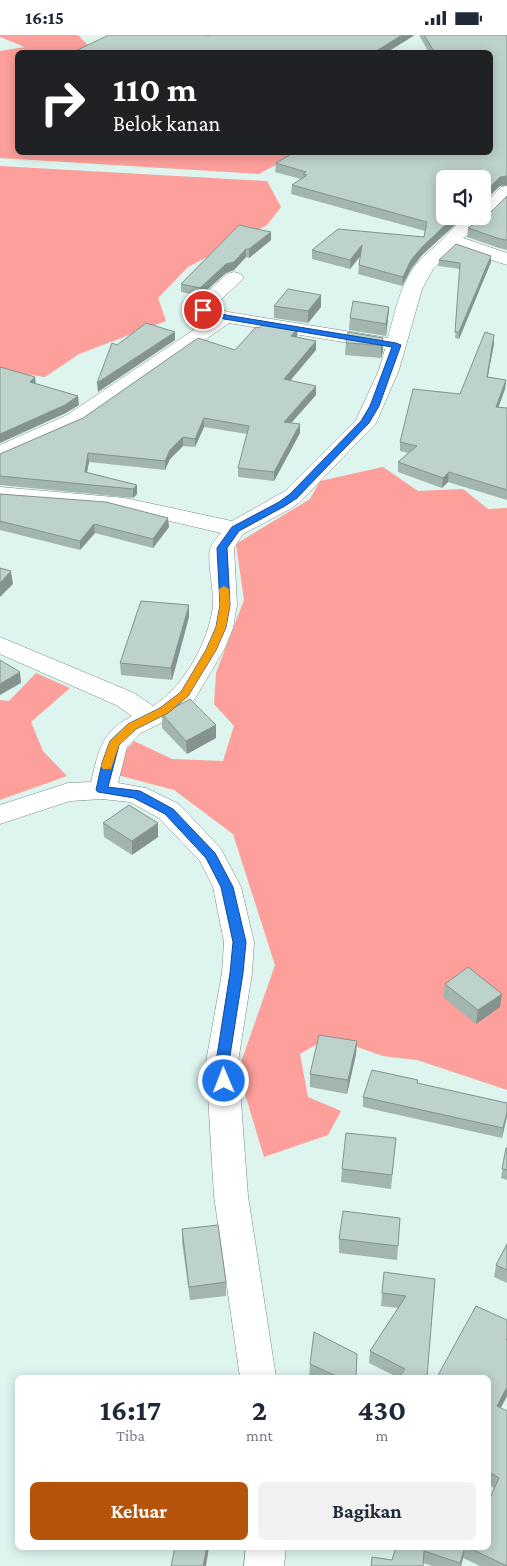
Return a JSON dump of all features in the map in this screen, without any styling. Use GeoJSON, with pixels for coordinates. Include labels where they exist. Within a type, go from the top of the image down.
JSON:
{"type":"FeatureCollection","features":[{"type":"Feature","properties":{"kind":"street"},"geometry":{"type":"LineString","coordinates":[[102,790],[114,744],[132,727],[164,711],[185,694],[211,650],[221,627],[225,605],[222,548],[236,529],[293,496],[349,441],[364,423],[374,406],[396,345],[412,289],[426,266],[439,251],[453,241],[453,237],[459,231],[481,218],[507,191]]}},
{"type":"Feature","properties":{"kind":"street"},"geometry":{"type":"LineString","coordinates":[[453,241],[507,259]]}},
{"type":"Feature","properties":{"kind":"street"},"geometry":{"type":"LineString","coordinates":[[234,278],[204,304],[203,310],[224,317],[396,345]]}},
{"type":"Feature","properties":{"kind":"street"},"geometry":{"type":"LineString","coordinates":[[0,454],[75,420],[224,317]]}},
{"type":"Feature","properties":{"kind":"street"},"geometry":{"type":"LineString","coordinates":[[0,494],[89,500],[154,511],[236,529]]}},
{"type":"Feature","properties":{"kind":"street"},"geometry":{"type":"LineString","coordinates":[[0,645],[125,699],[151,717]]}},
{"type":"Feature","properties":{"kind":"street"},"geometry":{"type":"LineString","coordinates":[[0,815],[68,792],[102,790],[136,794],[169,811],[211,856],[227,887],[239,942],[237,973],[222,1062],[231,1196],[258,1375]]}},
{"type":"Feature","properties":{"kind":"street"},"geometry":{"type":"LineString","coordinates":[[264,1566],[266,1550]]}},
{"type":"Feature","properties":{"kind":"shaded area"},"geometry":{"type":"Polygon","coordinates":[[[0,35],[78,35],[93,50],[15,50],[15,155],[290,155],[290,157],[259,174],[0,158],[0,51],[25,47],[0,37],[0,35]]]}},
{"type":"Feature","properties":{"kind":"shaded area"},"geometry":{"type":"Polygon","coordinates":[[[0,166],[267,181],[281,207],[267,225],[188,267],[158,298],[166,321],[79,354],[45,377],[0,370],[0,166]]]}},
{"type":"Feature","properties":{"kind":"shaded area"},"geometry":{"type":"Polygon","coordinates":[[[383,467],[418,491],[463,489],[488,509],[507,508],[507,1090],[417,1060],[383,1056],[329,1037],[300,1054],[308,1097],[341,1111],[328,1135],[264,1157],[238,1071],[275,965],[233,834],[174,790],[106,772],[134,741],[172,759],[223,761],[234,726],[214,704],[216,673],[244,600],[236,544],[310,499],[320,481],[383,467]]]}},
{"type":"Feature","properties":{"kind":"shaded area"},"geometry":{"type":"Polygon","coordinates":[[[36,673],[70,688],[31,722],[43,751],[67,776],[0,800],[0,700],[9,701],[36,673]]]}},
{"type":"Feature","properties":{"kind":"building"},"geometry":{"type":"Polygon","coordinates":[[[109,35],[402,35],[378,50],[77,50],[109,35]]]}},
{"type":"Feature","properties":{"kind":"building"},"geometry":{"type":"Polygon","coordinates":[[[424,35],[507,35],[507,176],[500,177],[491,186],[491,170],[436,170],[436,225],[445,225],[411,260],[403,277],[359,265],[362,245],[350,260],[312,250],[338,229],[424,237],[427,222],[292,185],[307,175],[303,174],[306,172],[276,163],[290,155],[493,155],[493,50],[433,50],[424,35]]]}},
{"type":"Feature","properties":{"kind":"building"},"geometry":{"type":"Polygon","coordinates":[[[507,196],[507,240],[468,228],[472,225],[491,225],[491,212],[507,196]]]}},
{"type":"Feature","properties":{"kind":"building"},"geometry":{"type":"Polygon","coordinates":[[[239,225],[271,232],[249,249],[246,249],[234,262],[226,264],[200,288],[181,284],[239,225]]]}},
{"type":"Feature","properties":{"kind":"building"},"geometry":{"type":"Polygon","coordinates":[[[456,244],[491,256],[459,332],[455,332],[460,263],[439,260],[456,244]]]}},
{"type":"Feature","properties":{"kind":"building"},"geometry":{"type":"Polygon","coordinates":[[[288,289],[321,295],[308,311],[274,306],[288,289]]]}},
{"type":"Feature","properties":{"kind":"building"},"geometry":{"type":"Polygon","coordinates":[[[353,301],[389,307],[386,324],[350,318],[353,301]]]}},
{"type":"Feature","properties":{"kind":"building"},"geometry":{"type":"Polygon","coordinates":[[[264,322],[298,328],[291,336],[316,341],[284,379],[316,386],[284,422],[300,424],[274,472],[238,468],[249,426],[204,418],[195,439],[183,437],[170,450],[165,461],[88,453],[85,472],[137,485],[133,489],[0,476],[0,454],[83,418],[198,338],[235,350],[256,327],[259,328],[264,322]]]}},
{"type":"Feature","properties":{"kind":"building"},"geometry":{"type":"Polygon","coordinates":[[[146,323],[175,332],[97,383],[112,343],[117,345],[146,323]]]}},
{"type":"Feature","properties":{"kind":"building"},"geometry":{"type":"Polygon","coordinates":[[[348,332],[383,338],[381,345],[346,343],[348,332]]]}},
{"type":"Feature","properties":{"kind":"building"},"geometry":{"type":"Polygon","coordinates":[[[485,332],[494,335],[487,377],[506,380],[496,407],[507,408],[507,490],[449,472],[443,478],[398,462],[417,446],[400,442],[413,389],[460,394],[485,332]]]}},
{"type":"Feature","properties":{"kind":"building"},"geometry":{"type":"Polygon","coordinates":[[[0,367],[35,377],[30,382],[78,396],[65,405],[0,434],[0,367]]]}},
{"type":"Feature","properties":{"kind":"building"},"geometry":{"type":"Polygon","coordinates":[[[0,494],[106,502],[168,518],[153,539],[94,524],[80,541],[0,521],[0,494]]]}},
{"type":"Feature","properties":{"kind":"building"},"geometry":{"type":"Polygon","coordinates":[[[0,568],[11,571],[0,583],[0,568]]]}},
{"type":"Feature","properties":{"kind":"building"},"geometry":{"type":"Polygon","coordinates":[[[141,601],[189,605],[171,668],[120,663],[141,601]]]}},
{"type":"Feature","properties":{"kind":"building"},"geometry":{"type":"Polygon","coordinates":[[[0,660],[20,672],[0,684],[0,660]]]}},
{"type":"Feature","properties":{"kind":"building"},"geometry":{"type":"Polygon","coordinates":[[[190,699],[216,725],[186,741],[162,714],[190,699]]]}},
{"type":"Feature","properties":{"kind":"building"},"geometry":{"type":"Polygon","coordinates":[[[129,805],[158,823],[132,841],[103,823],[129,805]]]}},
{"type":"Feature","properties":{"kind":"building"},"geometry":{"type":"Polygon","coordinates":[[[468,967],[502,994],[478,1010],[445,984],[468,967]]]}},
{"type":"Feature","properties":{"kind":"building"},"geometry":{"type":"Polygon","coordinates":[[[319,1035],[357,1041],[348,1080],[310,1074],[319,1035]]]}},
{"type":"Feature","properties":{"kind":"building"},"geometry":{"type":"Polygon","coordinates":[[[372,1070],[418,1080],[417,1083],[507,1103],[503,1128],[363,1097],[372,1070]]]}},
{"type":"Feature","properties":{"kind":"building"},"geometry":{"type":"Polygon","coordinates":[[[346,1133],[396,1138],[392,1175],[342,1169],[346,1133]]]}},
{"type":"Feature","properties":{"kind":"building"},"geometry":{"type":"Polygon","coordinates":[[[507,1148],[507,1170],[502,1169],[507,1148]]]}},
{"type":"Feature","properties":{"kind":"building"},"geometry":{"type":"Polygon","coordinates":[[[343,1211],[400,1218],[398,1246],[339,1239],[343,1211]]]}},
{"type":"Feature","properties":{"kind":"building"},"geometry":{"type":"Polygon","coordinates":[[[218,1225],[226,1282],[189,1287],[182,1229],[218,1225]]]}},
{"type":"Feature","properties":{"kind":"building"},"geometry":{"type":"Polygon","coordinates":[[[507,1244],[507,1270],[496,1265],[507,1244]]]}},
{"type":"Feature","properties":{"kind":"building"},"geometry":{"type":"Polygon","coordinates":[[[384,1272],[435,1279],[427,1375],[400,1375],[405,1369],[370,1351],[406,1296],[382,1293],[384,1272]]]}},
{"type":"Feature","properties":{"kind":"building"},"geometry":{"type":"Polygon","coordinates":[[[476,1306],[507,1320],[507,1387],[497,1406],[507,1411],[507,1566],[473,1550],[491,1550],[491,1496],[499,1478],[491,1473],[491,1375],[438,1375],[476,1306]]]}},
{"type":"Feature","properties":{"kind":"building"},"geometry":{"type":"Polygon","coordinates":[[[314,1332],[357,1354],[356,1375],[334,1375],[310,1364],[314,1332]]]}},
{"type":"Feature","properties":{"kind":"building"},"geometry":{"type":"Polygon","coordinates":[[[174,1550],[206,1550],[203,1566],[171,1566],[174,1550]]]}},
{"type":"Feature","properties":{"kind":"building"},"geometry":{"type":"Polygon","coordinates":[[[395,1550],[464,1550],[460,1563],[424,1551],[423,1566],[371,1566],[372,1557],[392,1560],[395,1550]]]}},
{"type":"Feature","properties":{"kind":"slow traffic"},"geometry":{"type":"LineString","coordinates":[[107,766],[114,744],[123,735],[132,727],[164,711],[185,694],[202,667],[221,627],[225,605],[224,589]]}},
{"type":"Feature","properties":{"kind":"route"},"geometry":{"type":"LineString","coordinates":[[203,310],[224,317],[396,345],[389,370],[374,406],[364,423],[349,441],[293,496],[236,529],[222,548],[225,605],[221,627],[202,667],[185,694],[164,711],[132,727],[114,744],[107,763],[102,790],[136,794],[169,811],[211,856],[227,887],[239,942],[237,973],[222,1062],[224,1081]]}}]}
